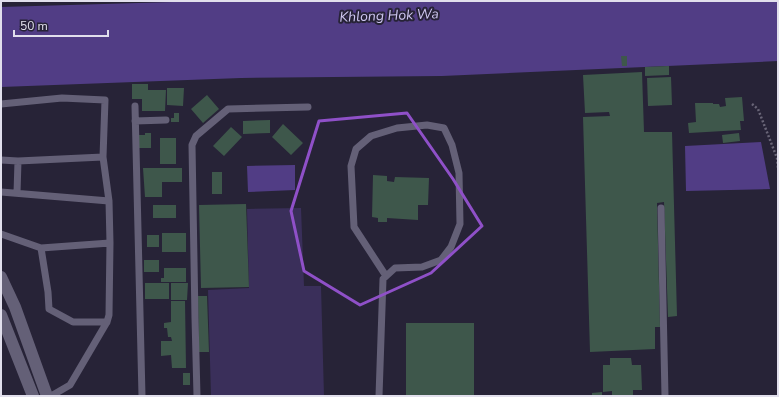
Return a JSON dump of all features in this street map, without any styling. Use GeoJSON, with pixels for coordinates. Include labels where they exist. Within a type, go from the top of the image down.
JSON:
{"type":"FeatureCollection","features":[{"type":"Feature","properties":{"kind":"street"},"geometry":{"type":"LineString","coordinates":[[1,277],[7,321],[33,396]]}},
{"type":"Feature","properties":{"kind":"street"},"geometry":{"type":"LineString","coordinates":[[7,321],[47,396]]}},
{"type":"Feature","properties":{"kind":"lane"},"geometry":{"type":"LineString","coordinates":[[1,104],[62,98],[105,100],[103,157],[109,201],[109,315],[107,322],[70,385],[51,396]]}},
{"type":"Feature","properties":{"kind":"lane"},"geometry":{"type":"LineString","coordinates":[[135,106],[142,396]]}},
{"type":"Feature","properties":{"kind":"lane"},"geometry":{"type":"LineString","coordinates":[[197,396],[194,318],[192,145],[196,136],[228,109],[308,107]]}},
{"type":"Feature","properties":{"kind":"lane"},"geometry":{"type":"LineString","coordinates":[[135,121],[166,120]]}},
{"type":"Feature","properties":{"kind":"lane"},"geometry":{"type":"LineString","coordinates":[[379,396],[383,279],[395,268],[422,267],[441,260],[451,247],[460,224],[459,173],[452,145],[444,128],[426,125],[397,128],[371,136],[356,149],[351,166],[354,227],[386,276]]}},
{"type":"Feature","properties":{"kind":"lane"},"geometry":{"type":"LineString","coordinates":[[1,160],[18,161],[103,157]]}},
{"type":"Feature","properties":{"kind":"lane"},"geometry":{"type":"LineString","coordinates":[[17,193],[18,161]]}},
{"type":"Feature","properties":{"kind":"lane"},"geometry":{"type":"LineString","coordinates":[[1,192],[109,201]]}},
{"type":"Feature","properties":{"kind":"lane"},"geometry":{"type":"LineString","coordinates":[[661,208],[665,396]]}},
{"type":"Feature","properties":{"kind":"lane"},"geometry":{"type":"LineString","coordinates":[[1,234],[41,248],[110,243]]}},
{"type":"Feature","properties":{"kind":"lane"},"geometry":{"type":"LineString","coordinates":[[41,248],[48,292],[49,309],[73,322],[107,322]]}},
{"type":"Feature","properties":{"kind":"path"},"geometry":{"type":"LineString","coordinates":[[752,104],[758,109],[777,158],[778,168]]}},
{"type":"Feature","properties":{"kind":"highlighted area"},"geometry":{"type":"Polygon","coordinates":[[[407,113],[453,179],[482,226],[431,273],[360,305],[304,271],[291,211],[319,121],[407,113]]]}},
{"type":"Feature","properties":{"kind":"shaded area"},"geometry":{"type":"Polygon","coordinates":[[[301,208],[304,286],[321,286],[324,396],[211,396],[208,290],[249,288],[247,209],[301,208]]]}},
{"type":"Feature","properties":{"kind":"water","name":"Khlong Hok Wa"},"geometry":{"type":"Polygon","coordinates":[[[207,1],[778,1],[778,61],[442,76],[241,78],[1,87],[1,7],[207,1]]]}},
{"type":"Feature","properties":{"kind":"water"},"geometry":{"type":"Polygon","coordinates":[[[761,142],[770,189],[686,191],[685,146],[761,142]]]}},
{"type":"Feature","properties":{"kind":"water"},"geometry":{"type":"Polygon","coordinates":[[[295,165],[295,190],[248,192],[247,166],[295,165]]]}},
{"type":"Feature","properties":{"kind":"building"},"geometry":{"type":"Polygon","coordinates":[[[621,56],[627,56],[627,66],[622,66],[621,56]]]}},
{"type":"Feature","properties":{"kind":"building"},"geometry":{"type":"Polygon","coordinates":[[[669,66],[669,75],[645,76],[645,67],[669,66]]]}},
{"type":"Feature","properties":{"kind":"building"},"geometry":{"type":"Polygon","coordinates":[[[642,72],[644,132],[672,132],[677,316],[668,317],[664,202],[657,203],[660,327],[655,327],[655,349],[590,352],[583,117],[610,116],[609,112],[585,113],[583,75],[642,72]]]}},
{"type":"Feature","properties":{"kind":"building"},"geometry":{"type":"Polygon","coordinates":[[[671,77],[672,105],[648,106],[647,78],[671,77]]]}},
{"type":"Feature","properties":{"kind":"building"},"geometry":{"type":"Polygon","coordinates":[[[132,84],[148,84],[148,90],[166,90],[165,111],[142,111],[142,99],[132,99],[132,84]]]}},
{"type":"Feature","properties":{"kind":"building"},"geometry":{"type":"Polygon","coordinates":[[[167,88],[184,88],[183,106],[167,105],[167,88]]]}},
{"type":"Feature","properties":{"kind":"building"},"geometry":{"type":"Polygon","coordinates":[[[207,95],[219,109],[203,123],[191,109],[207,95]]]}},
{"type":"Feature","properties":{"kind":"building"},"geometry":{"type":"Polygon","coordinates":[[[742,97],[744,121],[740,121],[741,130],[689,133],[688,123],[696,122],[695,103],[713,103],[719,104],[720,107],[726,106],[725,98],[742,97]]]}},
{"type":"Feature","properties":{"kind":"building"},"geometry":{"type":"Polygon","coordinates":[[[174,113],[179,113],[179,122],[171,122],[171,118],[174,118],[174,113]]]}},
{"type":"Feature","properties":{"kind":"building"},"geometry":{"type":"Polygon","coordinates":[[[270,120],[270,133],[243,134],[243,121],[270,120]]]}},
{"type":"Feature","properties":{"kind":"building"},"geometry":{"type":"Polygon","coordinates":[[[283,124],[303,143],[291,155],[272,137],[283,124]]]}},
{"type":"Feature","properties":{"kind":"building"},"geometry":{"type":"Polygon","coordinates":[[[231,127],[242,137],[224,156],[213,146],[231,127]]]}},
{"type":"Feature","properties":{"kind":"building"},"geometry":{"type":"Polygon","coordinates":[[[145,133],[151,133],[151,148],[139,148],[139,135],[145,135],[145,133]]]}},
{"type":"Feature","properties":{"kind":"building"},"geometry":{"type":"Polygon","coordinates":[[[739,133],[740,141],[723,143],[722,135],[739,133]]]}},
{"type":"Feature","properties":{"kind":"building"},"geometry":{"type":"Polygon","coordinates":[[[160,138],[176,138],[176,164],[160,164],[160,138]]]}},
{"type":"Feature","properties":{"kind":"building"},"geometry":{"type":"Polygon","coordinates":[[[143,168],[182,168],[182,182],[162,182],[162,197],[145,197],[143,168]]]}},
{"type":"Feature","properties":{"kind":"building"},"geometry":{"type":"Polygon","coordinates":[[[212,172],[222,172],[222,194],[212,194],[212,172]]]}},
{"type":"Feature","properties":{"kind":"building"},"geometry":{"type":"Polygon","coordinates":[[[373,175],[387,176],[387,181],[394,182],[395,177],[429,178],[428,205],[418,205],[418,220],[387,218],[387,222],[378,222],[378,218],[372,217],[373,175]]]}},
{"type":"Feature","properties":{"kind":"building"},"geometry":{"type":"Polygon","coordinates":[[[246,204],[249,287],[201,288],[199,205],[246,204]]]}},
{"type":"Feature","properties":{"kind":"building"},"geometry":{"type":"Polygon","coordinates":[[[153,205],[176,205],[176,218],[153,218],[153,205]]]}},
{"type":"Feature","properties":{"kind":"building"},"geometry":{"type":"Polygon","coordinates":[[[162,233],[186,233],[186,252],[162,252],[162,233]]]}},
{"type":"Feature","properties":{"kind":"building"},"geometry":{"type":"Polygon","coordinates":[[[147,235],[159,235],[159,247],[147,247],[147,235]]]}},
{"type":"Feature","properties":{"kind":"building"},"geometry":{"type":"Polygon","coordinates":[[[144,260],[159,260],[159,272],[144,272],[144,260]]]}},
{"type":"Feature","properties":{"kind":"building"},"geometry":{"type":"Polygon","coordinates":[[[164,268],[186,268],[186,282],[161,282],[161,278],[164,278],[164,268]]]}},
{"type":"Feature","properties":{"kind":"building"},"geometry":{"type":"Polygon","coordinates":[[[145,283],[169,283],[169,299],[145,299],[145,283]]]}},
{"type":"Feature","properties":{"kind":"building"},"geometry":{"type":"Polygon","coordinates":[[[171,283],[188,283],[187,300],[171,300],[171,283]]]}},
{"type":"Feature","properties":{"kind":"building"},"geometry":{"type":"Polygon","coordinates":[[[198,296],[207,296],[209,352],[199,352],[198,296]]]}},
{"type":"Feature","properties":{"kind":"building"},"geometry":{"type":"Polygon","coordinates":[[[171,301],[185,301],[186,368],[172,368],[171,355],[161,356],[161,341],[172,341],[171,337],[168,337],[167,328],[164,328],[164,323],[171,322],[171,301]]]}},
{"type":"Feature","properties":{"kind":"building"},"geometry":{"type":"Polygon","coordinates":[[[406,323],[474,323],[474,396],[406,396],[406,323]]]}},
{"type":"Feature","properties":{"kind":"building"},"geometry":{"type":"Polygon","coordinates":[[[610,358],[631,358],[632,365],[641,365],[642,390],[633,390],[633,396],[612,396],[612,391],[603,392],[603,365],[610,365],[610,358]]]}},
{"type":"Feature","properties":{"kind":"building"},"geometry":{"type":"Polygon","coordinates":[[[183,373],[190,373],[190,385],[183,385],[183,373]]]}},
{"type":"Feature","properties":{"kind":"building"},"geometry":{"type":"Polygon","coordinates":[[[602,392],[602,396],[592,396],[592,393],[602,392]]]}}]}
